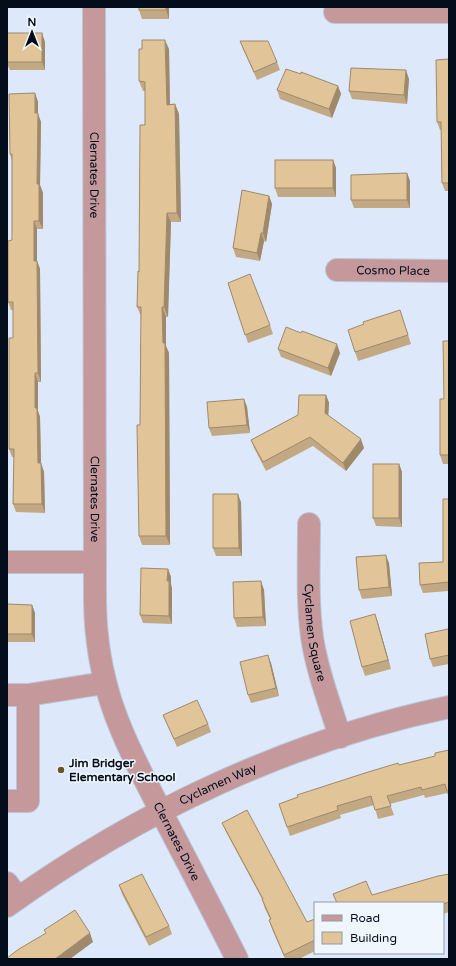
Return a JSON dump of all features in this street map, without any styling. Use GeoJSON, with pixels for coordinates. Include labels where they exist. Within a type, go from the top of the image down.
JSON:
{"type":"FeatureCollection","features":[{"type":"Feature","properties":{"kind":"street","name":"Clernates Drive"},"geometry":{"type":"LineString","coordinates":[[94,7],[95,562],[96,628],[100,662],[104,683],[118,725],[237,959]]}},
{"type":"Feature","properties":{"kind":"street"},"geometry":{"type":"LineString","coordinates":[[336,12],[449,12]]}},
{"type":"Feature","properties":{"kind":"street","name":"Cosmo Place"},"geometry":{"type":"LineString","coordinates":[[337,270],[449,271]]}},
{"type":"Feature","properties":{"kind":"street","name":"Cyclamen Square"},"geometry":{"type":"LineString","coordinates":[[309,524],[309,598],[312,638],[322,680],[340,737]]}},
{"type":"Feature","properties":{"kind":"street"},"geometry":{"type":"LineString","coordinates":[[7,562],[95,562]]}},
{"type":"Feature","properties":{"kind":"street"},"geometry":{"type":"LineString","coordinates":[[7,801],[28,801],[17,695],[104,683]]}},
{"type":"Feature","properties":{"kind":"street","name":"Cyclamen Way"},"geometry":{"type":"LineString","coordinates":[[11,896],[96,847],[162,812],[259,766],[386,722],[449,707]]}},
{"type":"Feature","properties":{"kind":"building"},"geometry":{"type":"Polygon","coordinates":[[[139,7],[166,7],[166,10],[139,10],[139,7]]]}},
{"type":"Feature","properties":{"kind":"building"},"geometry":{"type":"Polygon","coordinates":[[[7,33],[42,33],[42,62],[7,62],[7,33]]]}},
{"type":"Feature","properties":{"kind":"building"},"geometry":{"type":"Polygon","coordinates":[[[142,40],[165,40],[167,105],[175,104],[177,213],[167,213],[164,307],[162,307],[163,343],[165,343],[166,536],[139,536],[137,425],[140,425],[141,307],[137,307],[138,271],[139,272],[140,125],[145,125],[145,82],[139,81],[139,49],[142,49],[142,40]]]}},
{"type":"Feature","properties":{"kind":"building"},"geometry":{"type":"Polygon","coordinates":[[[240,41],[268,41],[277,62],[254,72],[240,41]]]}},
{"type":"Feature","properties":{"kind":"building"},"geometry":{"type":"Polygon","coordinates":[[[449,59],[449,183],[442,183],[441,122],[437,122],[436,60],[449,59]]]}},
{"type":"Feature","properties":{"kind":"building"},"geometry":{"type":"Polygon","coordinates":[[[351,68],[406,70],[404,95],[349,91],[351,68]]]}},
{"type":"Feature","properties":{"kind":"building"},"geometry":{"type":"Polygon","coordinates":[[[286,69],[301,74],[301,72],[338,86],[329,109],[277,90],[286,69]]]}},
{"type":"Feature","properties":{"kind":"building"},"geometry":{"type":"Polygon","coordinates":[[[35,93],[35,113],[38,113],[37,184],[39,184],[39,221],[34,221],[34,261],[37,261],[38,373],[35,373],[35,408],[37,408],[38,463],[41,463],[42,504],[13,504],[14,449],[9,449],[9,338],[13,338],[13,302],[8,302],[8,241],[12,240],[12,154],[10,154],[9,94],[35,93]]]}},
{"type":"Feature","properties":{"kind":"building"},"geometry":{"type":"Polygon","coordinates":[[[275,160],[333,160],[333,188],[275,188],[275,160]]]}},
{"type":"Feature","properties":{"kind":"building"},"geometry":{"type":"Polygon","coordinates":[[[407,173],[407,200],[351,200],[351,175],[407,173]]]}},
{"type":"Feature","properties":{"kind":"building"},"geometry":{"type":"Polygon","coordinates":[[[242,190],[269,196],[263,233],[261,233],[257,253],[233,248],[242,190]]]}},
{"type":"Feature","properties":{"kind":"building"},"geometry":{"type":"Polygon","coordinates":[[[250,274],[270,325],[245,335],[228,283],[250,274]]]}},
{"type":"Feature","properties":{"kind":"building"},"geometry":{"type":"Polygon","coordinates":[[[400,310],[408,335],[355,352],[348,330],[364,324],[363,322],[400,310]]]}},
{"type":"Feature","properties":{"kind":"building"},"geometry":{"type":"Polygon","coordinates":[[[286,327],[301,333],[302,331],[337,344],[328,368],[278,349],[286,327]]]}},
{"type":"Feature","properties":{"kind":"building"},"geometry":{"type":"Polygon","coordinates":[[[443,341],[449,341],[449,455],[440,455],[440,399],[444,399],[443,341]]]}},
{"type":"Feature","properties":{"kind":"building"},"geometry":{"type":"Polygon","coordinates":[[[299,395],[326,395],[325,413],[361,439],[343,463],[310,437],[263,462],[251,440],[298,415],[299,395]]]}},
{"type":"Feature","properties":{"kind":"building"},"geometry":{"type":"Polygon","coordinates":[[[244,399],[247,425],[209,428],[207,402],[244,399]]]}},
{"type":"Feature","properties":{"kind":"building"},"geometry":{"type":"Polygon","coordinates":[[[373,464],[399,464],[399,518],[373,518],[373,464]]]}},
{"type":"Feature","properties":{"kind":"building"},"geometry":{"type":"Polygon","coordinates":[[[213,494],[238,494],[239,548],[213,548],[213,494]]]}},
{"type":"Feature","properties":{"kind":"building"},"geometry":{"type":"Polygon","coordinates":[[[443,499],[449,499],[449,582],[420,585],[419,563],[443,562],[443,499]]]}},
{"type":"Feature","properties":{"kind":"building"},"geometry":{"type":"Polygon","coordinates":[[[386,555],[389,587],[359,590],[356,557],[386,555]]]}},
{"type":"Feature","properties":{"kind":"building"},"geometry":{"type":"Polygon","coordinates":[[[141,568],[168,569],[167,581],[169,581],[169,616],[140,615],[141,568]]]}},
{"type":"Feature","properties":{"kind":"building"},"geometry":{"type":"Polygon","coordinates":[[[261,581],[263,617],[234,618],[233,582],[261,581]]]}},
{"type":"Feature","properties":{"kind":"building"},"geometry":{"type":"Polygon","coordinates":[[[7,604],[32,605],[32,634],[7,634],[7,604]]]}},
{"type":"Feature","properties":{"kind":"building"},"geometry":{"type":"Polygon","coordinates":[[[375,614],[388,660],[362,667],[350,621],[375,614]]]}},
{"type":"Feature","properties":{"kind":"building"},"geometry":{"type":"Polygon","coordinates":[[[448,629],[449,655],[430,659],[425,634],[448,629]]]}},
{"type":"Feature","properties":{"kind":"building"},"geometry":{"type":"Polygon","coordinates":[[[268,655],[276,688],[248,695],[240,662],[268,655]]]}},
{"type":"Feature","properties":{"kind":"building"},"geometry":{"type":"Polygon","coordinates":[[[197,700],[208,724],[174,739],[163,715],[197,700]]]}},
{"type":"Feature","properties":{"kind":"building"},"geometry":{"type":"Polygon","coordinates":[[[449,750],[449,791],[447,791],[445,784],[422,790],[421,787],[387,796],[391,806],[375,810],[371,796],[337,806],[338,810],[287,827],[279,804],[298,797],[297,795],[398,763],[399,765],[435,756],[435,753],[449,750]]]}},
{"type":"Feature","properties":{"kind":"building"},"geometry":{"type":"Polygon","coordinates":[[[247,810],[307,922],[314,919],[314,940],[284,955],[269,920],[271,919],[263,899],[222,823],[247,810]]]}},
{"type":"Feature","properties":{"kind":"building"},"geometry":{"type":"Polygon","coordinates":[[[142,874],[169,926],[146,937],[119,885],[142,874]]]}},
{"type":"Feature","properties":{"kind":"building"},"geometry":{"type":"Polygon","coordinates":[[[449,874],[449,902],[444,904],[444,902],[337,902],[333,894],[366,881],[372,895],[449,874]]]}},
{"type":"Feature","properties":{"kind":"building"},"geometry":{"type":"Polygon","coordinates":[[[75,910],[90,933],[55,959],[7,959],[19,949],[46,933],[44,930],[75,910]]]}},
{"type":"Feature","properties":{"kind":"place","name":"Jim Bridger Elementary School"},"geometry":{"type":"Point","coordinates":[61,770]}}]}
